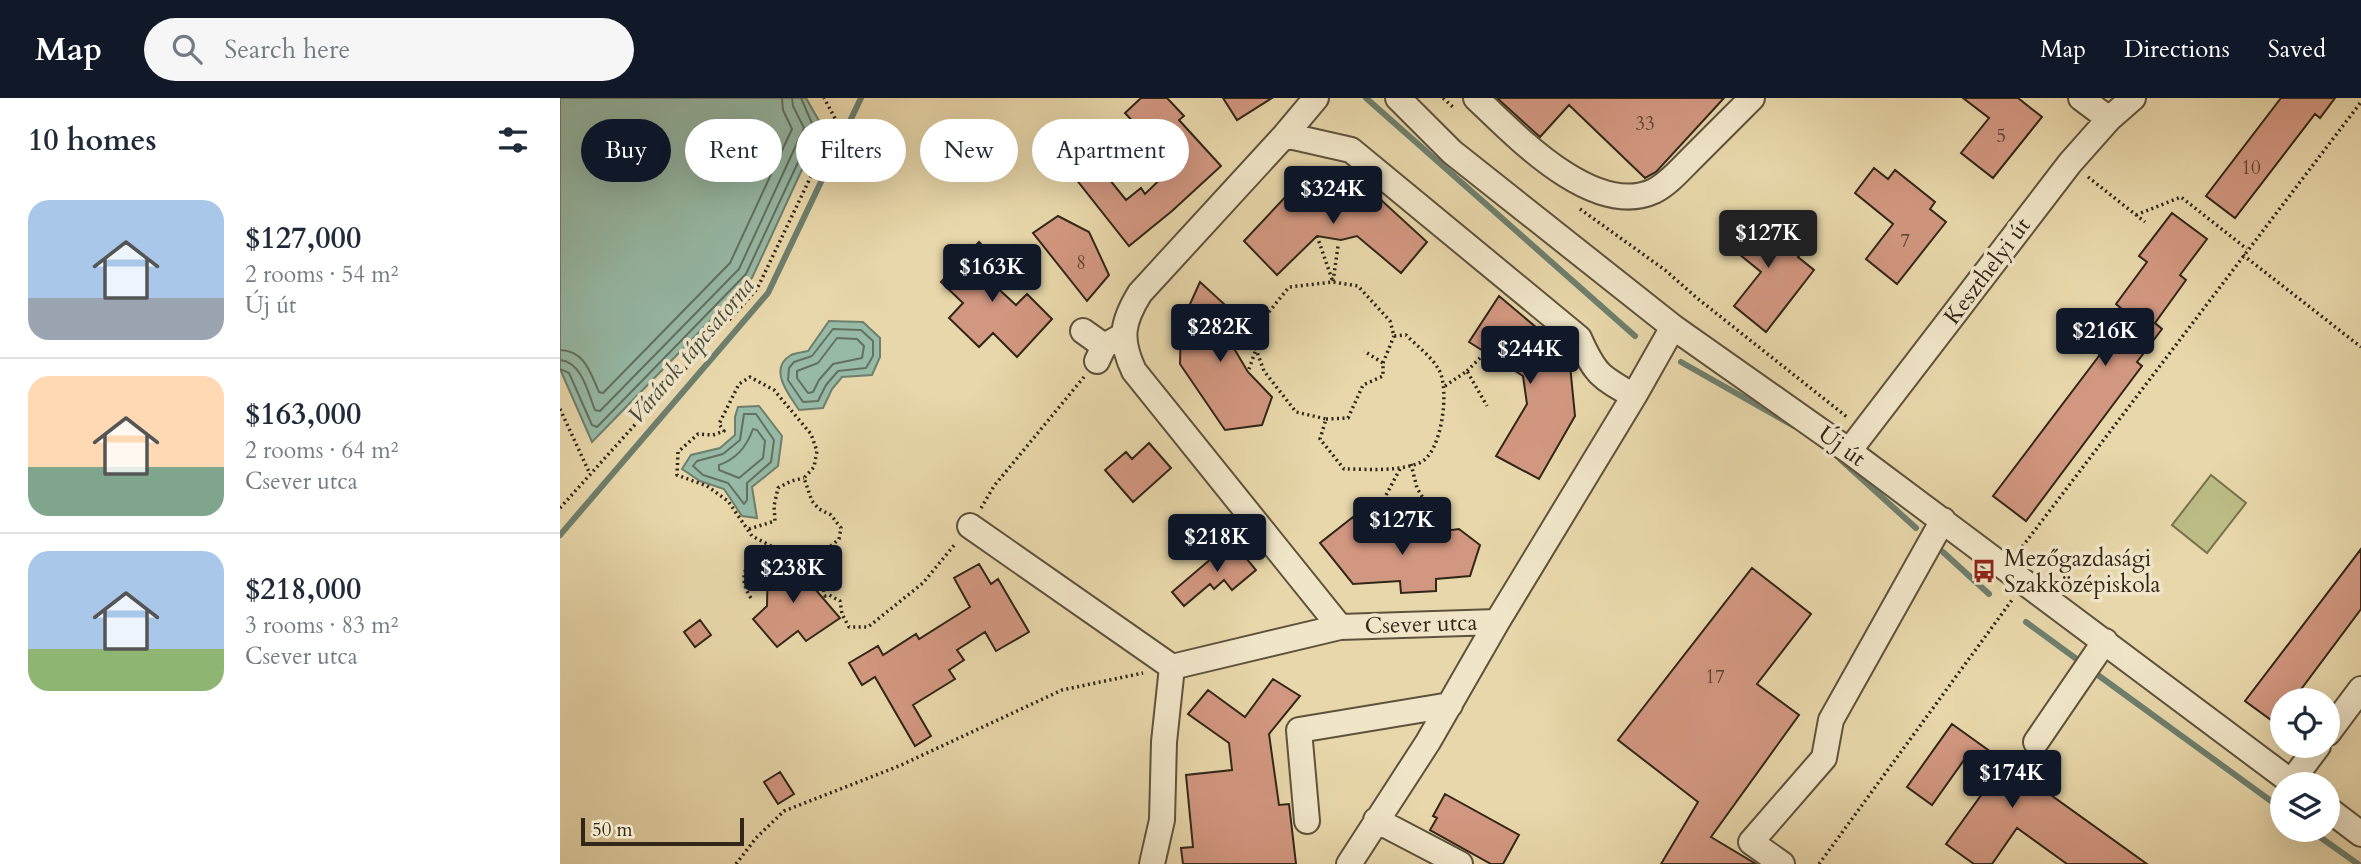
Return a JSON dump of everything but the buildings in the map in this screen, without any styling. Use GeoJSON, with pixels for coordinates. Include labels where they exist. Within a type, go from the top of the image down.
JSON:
{"type":"FeatureCollection","features":[{"type":"Feature","properties":{"kind":"street"},"geometry":{"type":"LineString","coordinates":[[1083,331],[1108,347],[1140,293],[1316,98]]}},
{"type":"Feature","properties":{"kind":"street","name":"Új út"},"geometry":{"type":"LineString","coordinates":[[1398,98],[1462,160],[1673,327],[1849,451],[2015,576],[2093,659],[2274,772]]}},
{"type":"Feature","properties":{"kind":"street"},"geometry":{"type":"LineString","coordinates":[[1469,106],[1539,157],[1578,181],[1619,195],[1640,195],[1655,191],[1671,179],[1752,98]]}},
{"type":"Feature","properties":{"kind":"street"},"geometry":{"type":"LineString","coordinates":[[2081,98],[2109,119]]}},
{"type":"Feature","properties":{"kind":"street","name":"Keszthelyi út"},"geometry":{"type":"LineString","coordinates":[[1849,451],[2070,163],[2109,119],[2133,98]]}},
{"type":"Feature","properties":{"kind":"street"},"geometry":{"type":"LineString","coordinates":[[1285,135],[1351,150],[1579,338],[1590,362],[1603,379],[1634,397]]}},
{"type":"Feature","properties":{"kind":"street","name":"Csever utca"},"geometry":{"type":"LineString","coordinates":[[1108,347],[1127,356],[1134,371],[1340,627],[1497,622],[1634,397],[1673,327]]}},
{"type":"Feature","properties":{"kind":"street"},"geometry":{"type":"LineString","coordinates":[[1782,864],[1751,842],[1824,758],[1831,720],[1943,520]]}},
{"type":"Feature","properties":{"kind":"street"},"geometry":{"type":"LineString","coordinates":[[970,526],[1172,667],[1340,627]]}},
{"type":"Feature","properties":{"kind":"street"},"geometry":{"type":"LineString","coordinates":[[1349,864],[1428,742],[1497,622]]}},
{"type":"Feature","properties":{"kind":"street"},"geometry":{"type":"LineString","coordinates":[[2036,742],[2093,659]]}},
{"type":"Feature","properties":{"kind":"street"},"geometry":{"type":"LineString","coordinates":[[1152,864],[1161,820],[1164,742],[1172,667]]}},
{"type":"Feature","properties":{"kind":"street"},"geometry":{"type":"LineString","coordinates":[[2340,717],[2361,689]]}},
{"type":"Feature","properties":{"kind":"street"},"geometry":{"type":"LineString","coordinates":[[1307,821],[1299,730],[1450,705]]}},
{"type":"Feature","properties":{"kind":"street"},"geometry":{"type":"LineString","coordinates":[[2340,818],[2361,834]]}},
{"type":"Feature","properties":{"kind":"street"},"geometry":{"type":"LineString","coordinates":[[1376,820],[1453,862]]}},
{"type":"Feature","properties":{"kind":"path"},"geometry":{"type":"LineString","coordinates":[[560,508],[757,289],[837,122],[824,98]]}},
{"type":"Feature","properties":{"kind":"path"},"geometry":{"type":"LineString","coordinates":[[1443,98],[1469,106]]}},
{"type":"Feature","properties":{"kind":"path"},"geometry":{"type":"LineString","coordinates":[[1819,864],[2015,576],[2247,249],[2361,102]]}},
{"type":"Feature","properties":{"kind":"path"},"geometry":{"type":"LineString","coordinates":[[2070,163],[2145,222]]}},
{"type":"Feature","properties":{"kind":"path"},"geometry":{"type":"LineString","coordinates":[[2136,215],[2181,197],[2247,249]]}},
{"type":"Feature","properties":{"kind":"path"},"geometry":{"type":"LineString","coordinates":[[1575,205],[1665,270],[1795,377],[1866,430]]}},
{"type":"Feature","properties":{"kind":"path"},"geometry":{"type":"LineString","coordinates":[[1317,236],[1333,282]]}},
{"type":"Feature","properties":{"kind":"path"},"geometry":{"type":"LineString","coordinates":[[1333,282],[1338,246]]}},
{"type":"Feature","properties":{"kind":"path"},"geometry":{"type":"LineString","coordinates":[[2243,255],[2361,347]]}},
{"type":"Feature","properties":{"kind":"path"},"geometry":{"type":"LineString","coordinates":[[1248,372],[1256,349],[1269,312],[1289,286],[1333,282],[1358,286],[1390,321],[1394,336],[1383,363],[1383,376],[1363,385],[1348,418],[1326,419],[1296,412],[1264,371],[1256,349]]}},
{"type":"Feature","properties":{"kind":"path"},"geometry":{"type":"LineString","coordinates":[[1326,419],[1320,439],[1344,469],[1401,467],[1419,463],[1430,453],[1441,425],[1445,386],[1439,369],[1406,335],[1394,336]]}},
{"type":"Feature","properties":{"kind":"path"},"geometry":{"type":"LineString","coordinates":[[1229,340],[1256,349]]}},
{"type":"Feature","properties":{"kind":"path"},"geometry":{"type":"LineString","coordinates":[[804,478],[812,500],[819,509],[831,515],[841,528],[839,539],[824,552],[820,576],[825,596],[830,595],[840,601],[842,614],[849,627],[868,627],[923,583],[970,526],[993,486],[1108,347]]}},
{"type":"Feature","properties":{"kind":"path"},"geometry":{"type":"LineString","coordinates":[[1364,351],[1383,363]]}},
{"type":"Feature","properties":{"kind":"path"},"geometry":{"type":"LineString","coordinates":[[1445,386],[1485,353]]}},
{"type":"Feature","properties":{"kind":"path"},"geometry":{"type":"LineString","coordinates":[[1466,371],[1487,406]]}},
{"type":"Feature","properties":{"kind":"path"},"geometry":{"type":"LineString","coordinates":[[749,529],[775,521],[774,506],[778,488],[804,478],[814,467],[817,451],[811,434],[774,390],[750,377],[739,384],[719,424],[724,431],[713,435],[698,434],[678,452],[677,475],[707,486],[728,500],[752,536],[768,544],[796,550],[820,576]]}},
{"type":"Feature","properties":{"kind":"path"},"geometry":{"type":"LineString","coordinates":[[560,409],[590,474]]}},
{"type":"Feature","properties":{"kind":"path"},"geometry":{"type":"LineString","coordinates":[[1411,464],[1417,488],[1434,516]]}},
{"type":"Feature","properties":{"kind":"path"},"geometry":{"type":"LineString","coordinates":[[1368,529],[1401,467]]}},
{"type":"Feature","properties":{"kind":"path"},"geometry":{"type":"LineString","coordinates":[[751,598],[745,588],[745,569],[753,557],[768,544]]}},
{"type":"Feature","properties":{"kind":"path"},"geometry":{"type":"LineString","coordinates":[[736,864],[756,838],[783,811],[899,766],[1062,690],[1172,667]]}},
{"type":"Feature","properties":{"kind":"green space"},"geometry":{"type":"Polygon","coordinates":[[[2211,475],[2246,503],[2207,553],[2172,525],[2211,475]]]}},
{"type":"Feature","properties":{"kind":"water"},"geometry":{"type":"Polygon","coordinates":[[[560,98],[806,98],[818,119],[796,119],[796,182],[752,278],[592,442],[560,369],[560,98]]]}},
{"type":"Feature","properties":{"kind":"water"},"geometry":{"type":"Polygon","coordinates":[[[829,321],[863,322],[880,338],[880,357],[872,375],[842,377],[832,389],[823,408],[799,410],[786,390],[781,368],[791,355],[808,351],[829,321]]]}},
{"type":"Feature","properties":{"kind":"water"},"geometry":{"type":"Polygon","coordinates":[[[759,406],[782,436],[778,466],[752,487],[757,518],[742,516],[724,489],[700,481],[682,469],[691,455],[720,448],[735,435],[738,407],[759,406]]]}},
{"type":"Feature","properties":{"kind":"waterway","name":"Várárok tápcsatorna"},"geometry":{"type":"LineString","coordinates":[[560,535],[768,293],[861,98]]}},
{"type":"Feature","properties":{"kind":"waterway"},"geometry":{"type":"LineString","coordinates":[[1366,98],[1635,336]]}},
{"type":"Feature","properties":{"kind":"waterway"},"geometry":{"type":"LineString","coordinates":[[1681,362],[1794,426]]}},
{"type":"Feature","properties":{"kind":"waterway"},"geometry":{"type":"LineString","coordinates":[[1840,459],[1916,528]]}},
{"type":"Feature","properties":{"kind":"waterway"},"geometry":{"type":"LineString","coordinates":[[1943,552],[1989,594]]}},
{"type":"Feature","properties":{"kind":"waterway"},"geometry":{"type":"LineString","coordinates":[[2026,622],[2082,663]]}},
{"type":"Feature","properties":{"kind":"waterway"},"geometry":{"type":"LineString","coordinates":[[2091,670],[2270,800]]}},
{"type":"Feature","properties":{"kind":"waterway"},"geometry":{"type":"LineString","coordinates":[[2327,842],[2358,864]]}},
{"type":"Feature","properties":{"kind":"place","name":"Mezőgazdasági Szakközépiskola"},"geometry":{"type":"Point","coordinates":[1984,571]}}]}
